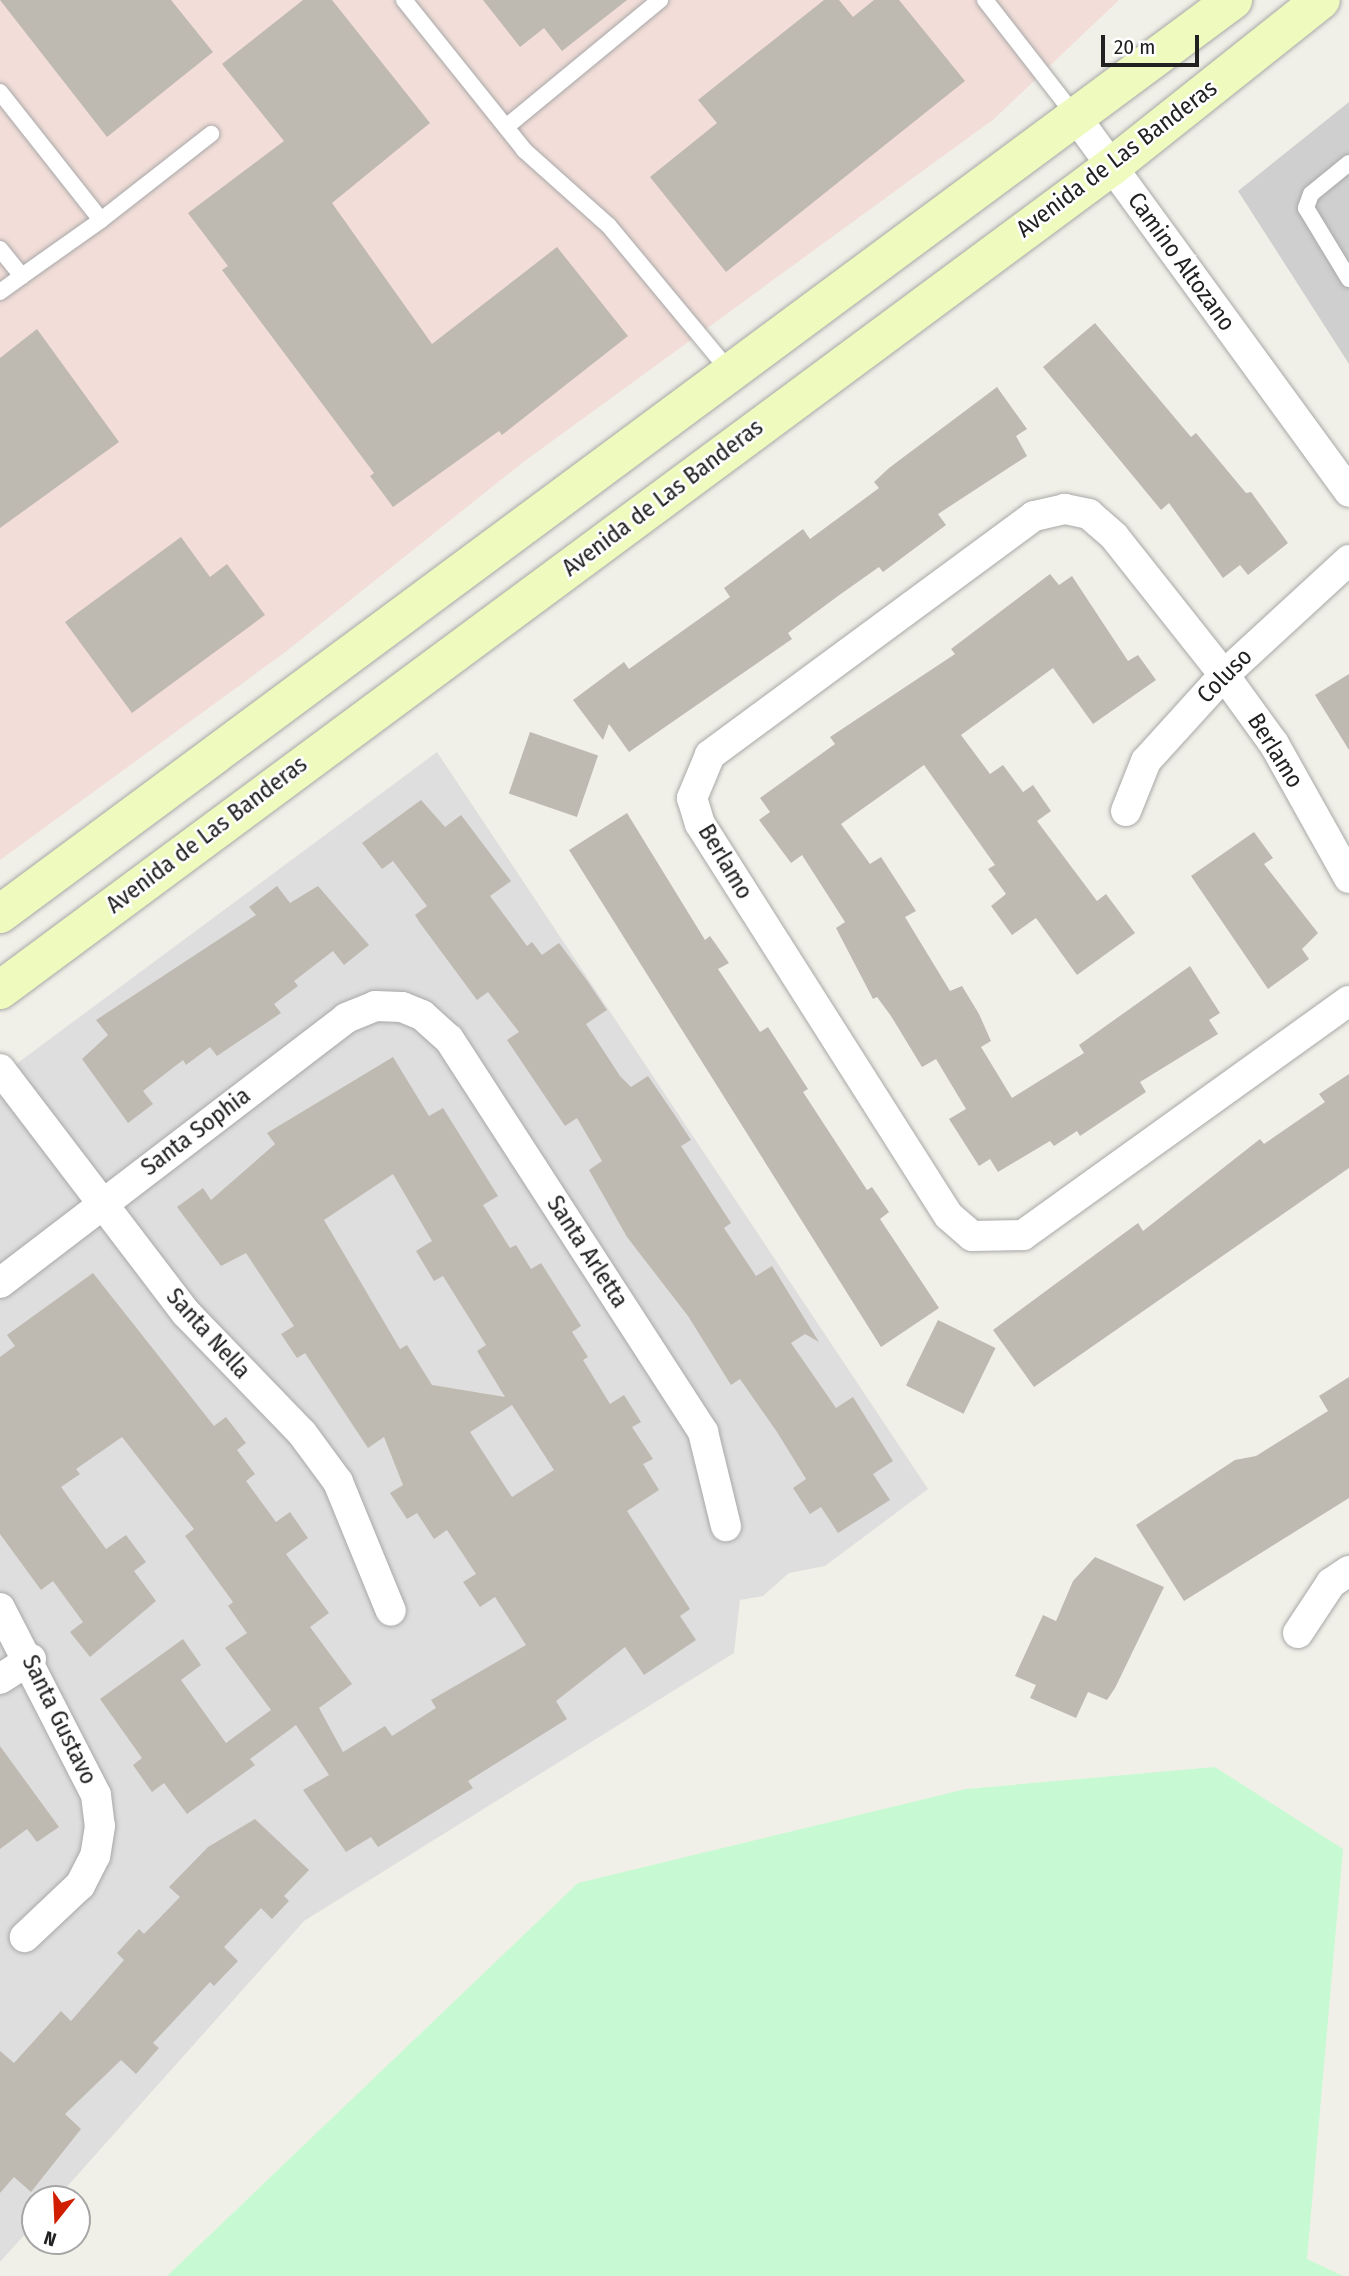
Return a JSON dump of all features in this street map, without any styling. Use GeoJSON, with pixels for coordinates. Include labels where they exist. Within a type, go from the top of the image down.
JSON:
{"type":"FeatureCollection","features":[{"type":"Feature","properties":{"kind":"main road"},"geometry":{"type":"LineString","coordinates":[[0,915],[1078,120],[1233,0]]}},
{"type":"Feature","properties":{"kind":"main road","name":"Avenida de Las Banderas"},"geometry":{"type":"LineString","coordinates":[[0,990],[1111,167],[1321,0]]}},
{"type":"Feature","properties":{"kind":"street","name":"Camino Altozano"},"geometry":{"type":"LineString","coordinates":[[1078,120],[1349,492]]}},
{"type":"Feature","properties":{"kind":"street","name":"Berlamo"},"geometry":{"type":"LineString","coordinates":[[1349,878],[1274,744],[1224,675],[1114,536],[1089,513],[1065,509],[1034,516],[710,755],[697,774],[692,798],[700,824],[934,1193],[972,1236],[1023,1235],[1349,1001]]}},
{"type":"Feature","properties":{"kind":"street","name":"Coluso"},"geometry":{"type":"LineString","coordinates":[[1126,811],[1146,761],[1224,675],[1349,560]]}},
{"type":"Feature","properties":{"kind":"street","name":"Santa Sophia"},"geometry":{"type":"LineString","coordinates":[[0,1283],[346,1018],[375,1006],[402,1007]]}},
{"type":"Feature","properties":{"kind":"street","name":"Santa Arletta"},"geometry":{"type":"LineString","coordinates":[[402,1007],[422,1015],[449,1039],[703,1432],[726,1526]]}},
{"type":"Feature","properties":{"kind":"street","name":"Santa Nella"},"geometry":{"type":"LineString","coordinates":[[0,1069],[186,1313],[302,1433],[338,1482],[391,1611]]}},
{"type":"Feature","properties":{"kind":"street"},"geometry":{"type":"LineString","coordinates":[[1298,1633],[1331,1583],[1349,1571]]}},
{"type":"Feature","properties":{"kind":"street","name":"Santa Gustavo"},"geometry":{"type":"LineString","coordinates":[[0,1608],[31,1659],[96,1795],[100,1826],[95,1856],[80,1885],[25,1937]]}},
{"type":"Feature","properties":{"kind":"street"},"geometry":{"type":"LineString","coordinates":[[0,1679],[31,1659]]}},
{"type":"Feature","properties":{"kind":"lane"},"geometry":{"type":"LineString","coordinates":[[404,0],[524,150],[609,226],[733,374]]}},
{"type":"Feature","properties":{"kind":"lane"},"geometry":{"type":"LineString","coordinates":[[506,127],[660,0]]}},
{"type":"Feature","properties":{"kind":"lane","name":"Camino Altozano"},"geometry":{"type":"LineString","coordinates":[[985,0],[1078,120]]}},
{"type":"Feature","properties":{"kind":"lane"},"geometry":{"type":"LineString","coordinates":[[0,92],[101,220]]}},
{"type":"Feature","properties":{"kind":"lane"},"geometry":{"type":"LineString","coordinates":[[0,292],[101,220],[211,134]]}},
{"type":"Feature","properties":{"kind":"lane"},"geometry":{"type":"LineString","coordinates":[[1349,163],[1311,194],[1306,208],[1349,279]]}},
{"type":"Feature","properties":{"kind":"lane"},"geometry":{"type":"LineString","coordinates":[[0,249],[22,276]]}},
{"type":"Feature","properties":{"kind":"shaded area"},"geometry":{"type":"Polygon","coordinates":[[[0,0],[1119,0],[994,119],[522,463],[284,653],[0,860],[0,0]]]}},
{"type":"Feature","properties":{"kind":"shaded area"},"geometry":{"type":"Polygon","coordinates":[[[1349,102],[1349,364],[1238,191],[1349,102]]]}},
{"type":"Feature","properties":{"kind":"shaded area"},"geometry":{"type":"Polygon","coordinates":[[[437,752],[928,1489],[825,1566],[789,1573],[763,1596],[740,1600],[734,1653],[304,1921],[68,2185],[21,2185],[21,2239],[0,2262],[0,1076],[437,752]]]}},
{"type":"Feature","properties":{"kind":"green space"},"geometry":{"type":"Polygon","coordinates":[[[1215,1767],[1343,1849],[1307,2259],[1343,2276],[167,2276],[578,1883],[966,1789],[1215,1767]]]}},
{"type":"Feature","properties":{"kind":"building"},"geometry":{"type":"Polygon","coordinates":[[[0,0],[171,0],[213,52],[107,137],[0,0]]]}},
{"type":"Feature","properties":{"kind":"building"},"geometry":{"type":"Polygon","coordinates":[[[303,0],[332,0],[430,123],[332,203],[432,344],[557,247],[628,336],[502,435],[499,431],[393,507],[370,476],[374,473],[222,270],[228,266],[188,213],[284,141],[222,64],[303,0]]]}},
{"type":"Feature","properties":{"kind":"building"},"geometry":{"type":"Polygon","coordinates":[[[483,0],[627,0],[562,51],[544,28],[520,47],[483,0]]]}},
{"type":"Feature","properties":{"kind":"building"},"geometry":{"type":"Polygon","coordinates":[[[824,0],[839,0],[853,17],[874,0],[899,0],[965,81],[726,272],[650,177],[717,123],[698,100],[824,0]]]}},
{"type":"Feature","properties":{"kind":"building"},"geometry":{"type":"Polygon","coordinates":[[[1095,323],[1191,437],[1196,433],[1246,493],[1251,492],[1288,543],[1248,575],[1240,565],[1223,578],[1169,503],[1161,510],[1043,367],[1095,323]]]}},
{"type":"Feature","properties":{"kind":"building"},"geometry":{"type":"Polygon","coordinates":[[[37,329],[119,442],[0,528],[0,358],[37,329]]]}},
{"type":"Feature","properties":{"kind":"building"},"geometry":{"type":"Polygon","coordinates":[[[997,387],[1027,429],[1016,436],[1027,456],[938,514],[946,525],[883,572],[879,567],[838,596],[788,633],[792,639],[629,752],[609,724],[603,740],[573,700],[624,662],[629,669],[730,597],[724,588],[803,529],[810,539],[879,488],[874,482],[889,468],[997,387]]]}},
{"type":"Feature","properties":{"kind":"building"},"geometry":{"type":"Polygon","coordinates":[[[181,537],[210,577],[227,564],[265,615],[132,713],[65,622],[181,537]]]}},
{"type":"Feature","properties":{"kind":"building"},"geometry":{"type":"Polygon","coordinates":[[[1050,574],[1059,585],[1072,576],[1128,661],[1138,655],[1156,680],[1093,724],[1053,668],[961,735],[990,774],[1003,765],[1023,792],[1033,785],[1051,811],[1037,821],[1097,901],[1106,894],[1135,933],[1077,975],[1036,918],[1012,935],[991,906],[1006,894],[988,869],[995,865],[924,765],[841,824],[870,864],[881,857],[916,911],[905,917],[950,991],[962,986],[979,1014],[991,1041],[981,1047],[1012,1098],[1084,1053],[1079,1045],[1190,966],[1220,1013],[1209,1020],[1218,1034],[1140,1082],[1146,1092],[1080,1136],[1077,1131],[1054,1146],[1050,1141],[998,1172],[990,1159],[979,1166],[949,1119],[966,1109],[936,1059],[922,1067],[891,1016],[877,997],[873,999],[836,928],[845,922],[802,855],[791,863],[759,820],[770,812],[760,798],[835,744],[830,737],[955,654],[951,649],[1050,574]]]}},
{"type":"Feature","properties":{"kind":"building"},"geometry":{"type":"Polygon","coordinates":[[[1349,674],[1349,750],[1315,695],[1349,674]]]}},
{"type":"Feature","properties":{"kind":"building"},"geometry":{"type":"Polygon","coordinates":[[[530,732],[598,755],[577,817],[509,793],[530,732]]]}},
{"type":"Feature","properties":{"kind":"building"},"geometry":{"type":"Polygon","coordinates":[[[421,800],[445,827],[461,815],[511,881],[490,896],[527,946],[532,942],[542,955],[559,943],[586,979],[607,1010],[586,1024],[620,1076],[631,1087],[648,1076],[691,1140],[681,1146],[731,1223],[724,1228],[756,1276],[772,1266],[819,1342],[805,1334],[791,1343],[836,1408],[853,1397],[893,1461],[873,1474],[890,1500],[838,1533],[821,1507],[810,1514],[793,1488],[806,1479],[777,1432],[740,1379],[731,1385],[688,1316],[627,1237],[589,1170],[602,1161],[577,1118],[565,1126],[507,1040],[519,1032],[488,992],[477,1000],[420,923],[415,915],[427,906],[393,861],[382,869],[362,843],[421,800]]]}},
{"type":"Feature","properties":{"kind":"building"},"geometry":{"type":"Polygon","coordinates":[[[627,813],[705,940],[710,936],[729,963],[718,969],[760,1032],[768,1027],[808,1089],[803,1092],[867,1190],[872,1187],[889,1212],[880,1219],[939,1308],[881,1347],[569,850],[627,813]]]}},
{"type":"Feature","properties":{"kind":"building"},"geometry":{"type":"Polygon","coordinates":[[[1254,832],[1273,858],[1264,864],[1318,933],[1302,949],[1309,959],[1268,989],[1191,876],[1254,832]]]}},
{"type":"Feature","properties":{"kind":"building"},"geometry":{"type":"Polygon","coordinates":[[[277,886],[290,903],[318,886],[369,945],[344,965],[333,951],[294,981],[298,986],[274,1004],[281,1013],[217,1056],[210,1047],[186,1065],[183,1060],[143,1091],[153,1104],[128,1123],[82,1059],[108,1035],[96,1020],[256,915],[249,907],[277,886]]]}},
{"type":"Feature","properties":{"kind":"building"},"geometry":{"type":"Polygon","coordinates":[[[393,1057],[429,1116],[443,1108],[498,1196],[483,1205],[510,1248],[516,1245],[531,1269],[541,1263],[581,1326],[572,1332],[588,1357],[583,1360],[610,1404],[624,1395],[641,1422],[632,1427],[653,1459],[643,1464],[659,1490],[627,1511],[690,1609],[680,1616],[696,1640],[644,1675],[625,1647],[556,1701],[567,1719],[468,1781],[473,1788],[378,1847],[371,1837],[346,1852],[303,1790],[329,1775],[296,1725],[250,1759],[255,1765],[187,1814],[164,1783],[152,1792],[133,1765],[142,1758],[100,1699],[183,1639],[201,1665],[181,1680],[226,1743],[271,1710],[225,1648],[247,1633],[228,1606],[233,1602],[185,1536],[194,1529],[122,1437],[76,1469],[80,1474],[61,1487],[106,1549],[126,1535],[146,1562],[134,1571],[156,1601],[90,1657],[70,1632],[83,1622],[53,1581],[41,1590],[0,1534],[0,1357],[15,1346],[7,1335],[93,1273],[214,1426],[226,1417],[246,1443],[237,1450],[255,1474],[246,1481],[276,1522],[290,1512],[308,1538],[286,1554],[329,1613],[310,1627],[352,1684],[319,1708],[343,1752],[385,1726],[392,1736],[436,1708],[431,1700],[526,1645],[495,1597],[480,1607],[463,1582],[476,1574],[447,1530],[434,1539],[417,1513],[407,1519],[390,1493],[403,1485],[384,1437],[368,1448],[305,1353],[297,1358],[281,1334],[294,1326],[246,1253],[221,1266],[177,1207],[203,1188],[211,1200],[275,1144],[267,1133],[393,1057]],[[393,1174],[324,1220],[400,1349],[407,1345],[432,1385],[505,1397],[477,1351],[486,1345],[443,1276],[434,1281],[416,1251],[432,1241],[393,1174]],[[512,1405],[470,1432],[512,1497],[554,1470],[512,1405]]]}},
{"type":"Feature","properties":{"kind":"building"},"geometry":{"type":"Polygon","coordinates":[[[1349,1074],[1349,1168],[1034,1387],[993,1330],[1138,1223],[1143,1231],[1260,1139],[1264,1144],[1325,1102],[1319,1094],[1349,1074]]]}},
{"type":"Feature","properties":{"kind":"building"},"geometry":{"type":"Polygon","coordinates":[[[938,1320],[996,1348],[964,1414],[906,1386],[938,1320]]]}},
{"type":"Feature","properties":{"kind":"building"},"geometry":{"type":"Polygon","coordinates":[[[1349,1377],[1349,1498],[1184,1601],[1136,1525],[1235,1460],[1256,1456],[1328,1411],[1319,1396],[1349,1377]]]}},
{"type":"Feature","properties":{"kind":"building"},"geometry":{"type":"Polygon","coordinates":[[[1095,1557],[1164,1587],[1107,1700],[1088,1692],[1076,1718],[1030,1698],[1036,1685],[1015,1676],[1043,1615],[1056,1621],[1073,1581],[1095,1557]]]}},
{"type":"Feature","properties":{"kind":"building"},"geometry":{"type":"Polygon","coordinates":[[[0,1746],[59,1827],[37,1842],[27,1829],[0,1849],[0,1746]]]}},
{"type":"Feature","properties":{"kind":"building"},"geometry":{"type":"Polygon","coordinates":[[[255,1819],[309,1870],[284,1896],[289,1901],[272,1919],[261,1908],[224,1947],[238,1961],[214,1986],[210,1982],[153,2043],[159,2048],[136,2074],[121,2060],[65,2114],[81,2129],[37,2185],[23,2185],[14,2177],[0,2193],[0,2051],[14,2063],[61,2011],[71,2021],[124,1960],[117,1953],[139,1929],[144,1934],[180,1897],[169,1887],[208,1847],[255,1819]]]}}]}
